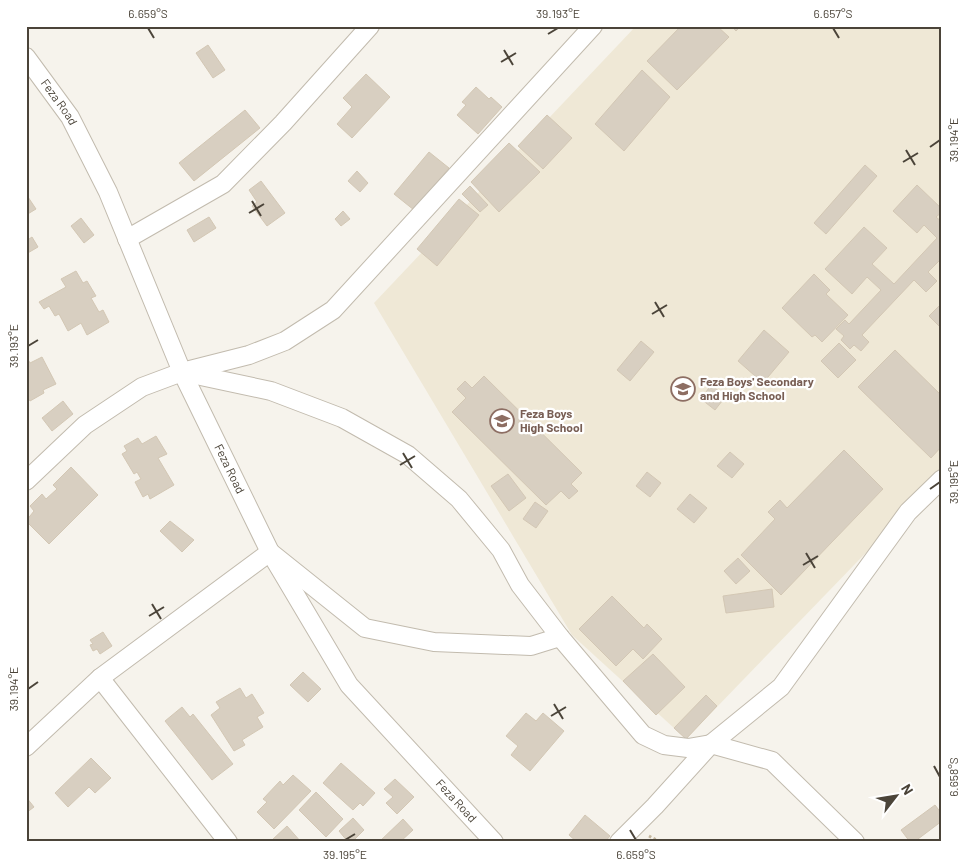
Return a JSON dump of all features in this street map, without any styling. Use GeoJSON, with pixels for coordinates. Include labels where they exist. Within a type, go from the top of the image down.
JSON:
{"type":"FeatureCollection","features":[{"type":"Feature","properties":{"kind":"street"},"geometry":{"type":"LineString","coordinates":[[128,238],[223,184],[283,123],[370,26]]}},
{"type":"Feature","properties":{"kind":"street"},"geometry":{"type":"LineString","coordinates":[[26,481],[85,425],[142,388],[182,372],[249,355],[285,341],[332,310],[594,26]]}},
{"type":"Feature","properties":{"kind":"street","name":"Feza Road"},"geometry":{"type":"LineString","coordinates":[[26,57],[70,117],[108,192],[182,372],[270,552],[349,685],[494,842]]}},
{"type":"Feature","properties":{"kind":"street"},"geometry":{"type":"LineString","coordinates":[[182,372],[270,391],[342,418],[408,456],[465,507],[501,550],[520,585],[560,637],[643,735],[664,745],[688,748],[711,744],[772,762],[854,842]]}},
{"type":"Feature","properties":{"kind":"street"},"geometry":{"type":"LineString","coordinates":[[619,842],[655,806],[711,744],[781,687],[908,512],[942,479]]}},
{"type":"Feature","properties":{"kind":"street"},"geometry":{"type":"LineString","coordinates":[[26,747],[100,678],[270,552],[366,628],[434,642],[531,646],[560,637]]}},
{"type":"Feature","properties":{"kind":"street"},"geometry":{"type":"LineString","coordinates":[[100,678],[220,839]]}},
{"type":"Feature","properties":{"kind":"shaded area","name":"Feza Boys' Secondary and High School"},"geometry":{"type":"Polygon","coordinates":[[[636,26],[942,26],[942,474],[686,739],[572,635],[374,303],[636,26]]]}},
{"type":"Feature","properties":{"kind":"building"},"geometry":{"type":"Polygon","coordinates":[[[681,26],[717,26],[729,37],[677,90],[647,61],[681,26]]]}},
{"type":"Feature","properties":{"kind":"building"},"geometry":{"type":"Polygon","coordinates":[[[731,26],[741,26],[736,31],[731,26]]]}},
{"type":"Feature","properties":{"kind":"building"},"geometry":{"type":"Polygon","coordinates":[[[208,45],[225,70],[213,78],[196,53],[208,45]]]}},
{"type":"Feature","properties":{"kind":"building"},"geometry":{"type":"Polygon","coordinates":[[[642,70],[670,97],[624,151],[595,124],[642,70]]]}},
{"type":"Feature","properties":{"kind":"building"},"geometry":{"type":"Polygon","coordinates":[[[366,74],[390,97],[352,138],[337,124],[352,107],[343,98],[366,74]]]}},
{"type":"Feature","properties":{"kind":"building"},"geometry":{"type":"Polygon","coordinates":[[[476,87],[489,99],[491,97],[502,107],[478,134],[457,115],[466,105],[462,102],[476,87]]]}},
{"type":"Feature","properties":{"kind":"building"},"geometry":{"type":"Polygon","coordinates":[[[245,110],[260,128],[194,181],[179,163],[245,110]]]}},
{"type":"Feature","properties":{"kind":"building"},"geometry":{"type":"Polygon","coordinates":[[[547,115],[572,138],[543,169],[518,146],[547,115]]]}},
{"type":"Feature","properties":{"kind":"building"},"geometry":{"type":"Polygon","coordinates":[[[509,143],[540,172],[499,212],[471,182],[509,143]]]}},
{"type":"Feature","properties":{"kind":"building"},"geometry":{"type":"Polygon","coordinates":[[[429,152],[449,168],[414,210],[394,194],[429,152]]]}},
{"type":"Feature","properties":{"kind":"building"},"geometry":{"type":"Polygon","coordinates":[[[865,165],[877,176],[826,234],[814,223],[865,165]]]}},
{"type":"Feature","properties":{"kind":"building"},"geometry":{"type":"Polygon","coordinates":[[[357,171],[368,183],[360,192],[348,181],[357,171]]]}},
{"type":"Feature","properties":{"kind":"building"},"geometry":{"type":"Polygon","coordinates":[[[261,181],[285,213],[267,226],[252,206],[257,202],[249,190],[261,181]]]}},
{"type":"Feature","properties":{"kind":"building"},"geometry":{"type":"Polygon","coordinates":[[[917,185],[942,209],[942,212],[936,217],[942,222],[942,258],[928,272],[937,281],[926,292],[914,280],[862,335],[869,342],[861,351],[854,345],[850,349],[841,340],[844,336],[836,329],[845,320],[849,324],[881,290],[867,277],[852,294],[825,269],[864,227],[887,248],[872,264],[894,284],[937,238],[924,225],[917,233],[893,211],[917,185]]]}},
{"type":"Feature","properties":{"kind":"building"},"geometry":{"type":"Polygon","coordinates":[[[470,186],[488,205],[480,212],[462,194],[470,186]]]}},
{"type":"Feature","properties":{"kind":"building"},"geometry":{"type":"Polygon","coordinates":[[[26,194],[36,209],[26,215],[26,194]]]}},
{"type":"Feature","properties":{"kind":"building"},"geometry":{"type":"Polygon","coordinates":[[[459,199],[479,215],[437,266],[417,249],[459,199]]]}},
{"type":"Feature","properties":{"kind":"building"},"geometry":{"type":"Polygon","coordinates":[[[343,211],[350,219],[341,226],[335,219],[343,211]]]}},
{"type":"Feature","properties":{"kind":"building"},"geometry":{"type":"Polygon","coordinates":[[[209,217],[216,228],[194,242],[187,230],[209,217]]]}},
{"type":"Feature","properties":{"kind":"building"},"geometry":{"type":"Polygon","coordinates":[[[81,218],[94,235],[84,243],[71,226],[81,218]]]}},
{"type":"Feature","properties":{"kind":"building"},"geometry":{"type":"Polygon","coordinates":[[[32,237],[38,247],[26,254],[26,241],[32,237]]]}},
{"type":"Feature","properties":{"kind":"building"},"geometry":{"type":"Polygon","coordinates":[[[76,271],[83,283],[87,281],[96,296],[91,298],[99,312],[103,310],[109,322],[87,335],[81,323],[68,331],[59,314],[55,316],[49,306],[44,309],[39,302],[66,287],[61,279],[76,271]]]}},
{"type":"Feature","properties":{"kind":"building"},"geometry":{"type":"Polygon","coordinates":[[[814,274],[830,290],[826,294],[848,315],[822,342],[815,335],[812,337],[782,308],[814,274]]]}},
{"type":"Feature","properties":{"kind":"building"},"geometry":{"type":"Polygon","coordinates":[[[942,303],[942,329],[929,316],[942,303]]]}},
{"type":"Feature","properties":{"kind":"building"},"geometry":{"type":"Polygon","coordinates":[[[764,330],[789,352],[763,383],[738,361],[764,330]]]}},
{"type":"Feature","properties":{"kind":"building"},"geometry":{"type":"Polygon","coordinates":[[[641,341],[654,352],[630,381],[617,370],[641,341]]]}},
{"type":"Feature","properties":{"kind":"building"},"geometry":{"type":"Polygon","coordinates":[[[839,343],[856,360],[838,378],[821,361],[839,343]]]}},
{"type":"Feature","properties":{"kind":"building"},"geometry":{"type":"Polygon","coordinates":[[[895,350],[942,396],[942,446],[931,458],[858,387],[895,350]]]}},
{"type":"Feature","properties":{"kind":"building"},"geometry":{"type":"Polygon","coordinates":[[[26,356],[30,363],[42,357],[56,384],[43,390],[44,393],[30,401],[28,398],[26,399],[26,356]]]}},
{"type":"Feature","properties":{"kind":"building"},"geometry":{"type":"Polygon","coordinates":[[[484,376],[582,473],[571,484],[578,491],[569,499],[561,491],[546,505],[452,412],[466,398],[457,389],[465,381],[472,388],[484,376]]]}},
{"type":"Feature","properties":{"kind":"building"},"geometry":{"type":"Polygon","coordinates":[[[711,385],[726,396],[715,410],[701,399],[711,385]]]}},
{"type":"Feature","properties":{"kind":"building"},"geometry":{"type":"Polygon","coordinates":[[[63,401],[73,414],[52,431],[42,418],[63,401]]]}},
{"type":"Feature","properties":{"kind":"building"},"geometry":{"type":"Polygon","coordinates":[[[156,436],[167,454],[158,458],[174,485],[150,499],[148,494],[143,497],[135,482],[141,479],[137,472],[134,474],[122,454],[127,451],[124,446],[138,438],[142,444],[156,436]]]}},
{"type":"Feature","properties":{"kind":"building"},"geometry":{"type":"Polygon","coordinates":[[[844,450],[883,489],[781,595],[741,555],[775,519],[768,512],[780,500],[787,508],[844,450]]]}},
{"type":"Feature","properties":{"kind":"building"},"geometry":{"type":"Polygon","coordinates":[[[730,452],[744,464],[732,478],[717,466],[730,452]]]}},
{"type":"Feature","properties":{"kind":"building"},"geometry":{"type":"Polygon","coordinates":[[[71,467],[98,495],[49,544],[26,521],[34,511],[30,506],[42,494],[46,499],[57,489],[53,485],[71,467]]]}},
{"type":"Feature","properties":{"kind":"building"},"geometry":{"type":"Polygon","coordinates":[[[647,472],[661,483],[650,497],[636,486],[647,472]]]}},
{"type":"Feature","properties":{"kind":"building"},"geometry":{"type":"Polygon","coordinates":[[[508,474],[526,498],[509,511],[491,486],[508,474]]]}},
{"type":"Feature","properties":{"kind":"building"},"geometry":{"type":"Polygon","coordinates":[[[690,494],[707,508],[694,523],[677,509],[690,494]]]}},
{"type":"Feature","properties":{"kind":"building"},"geometry":{"type":"Polygon","coordinates":[[[535,502],[548,511],[536,528],[523,519],[535,502]]]}},
{"type":"Feature","properties":{"kind":"building"},"geometry":{"type":"Polygon","coordinates":[[[170,521],[194,540],[182,552],[160,531],[170,521]]]}},
{"type":"Feature","properties":{"kind":"building"},"geometry":{"type":"Polygon","coordinates":[[[738,558],[750,571],[736,584],[724,571],[738,558]]]}},
{"type":"Feature","properties":{"kind":"building"},"geometry":{"type":"Polygon","coordinates":[[[772,589],[774,607],[726,613],[723,596],[772,589]]]}},
{"type":"Feature","properties":{"kind":"building"},"geometry":{"type":"Polygon","coordinates":[[[612,596],[644,628],[647,624],[662,639],[643,659],[633,649],[616,666],[579,629],[612,596]]]}},
{"type":"Feature","properties":{"kind":"building"},"geometry":{"type":"Polygon","coordinates":[[[103,632],[112,646],[100,654],[97,649],[93,651],[90,645],[93,644],[90,640],[103,632]]]}},
{"type":"Feature","properties":{"kind":"building"},"geometry":{"type":"Polygon","coordinates":[[[653,654],[685,687],[656,715],[623,681],[653,654]]]}},
{"type":"Feature","properties":{"kind":"building"},"geometry":{"type":"Polygon","coordinates":[[[303,672],[321,689],[308,702],[290,685],[303,672]]]}},
{"type":"Feature","properties":{"kind":"building"},"geometry":{"type":"Polygon","coordinates":[[[240,688],[246,698],[252,694],[264,713],[257,717],[263,727],[242,740],[245,745],[234,751],[211,715],[220,708],[216,702],[240,688]]]}},
{"type":"Feature","properties":{"kind":"building"},"geometry":{"type":"Polygon","coordinates":[[[706,695],[717,706],[686,739],[674,728],[706,695]]]}},
{"type":"Feature","properties":{"kind":"building"},"geometry":{"type":"Polygon","coordinates":[[[182,707],[190,717],[193,714],[233,764],[212,780],[165,721],[182,707]]]}},
{"type":"Feature","properties":{"kind":"building"},"geometry":{"type":"Polygon","coordinates":[[[526,713],[536,721],[543,713],[564,731],[530,771],[511,755],[518,746],[506,736],[526,713]]]}},
{"type":"Feature","properties":{"kind":"building"},"geometry":{"type":"Polygon","coordinates":[[[91,758],[111,778],[95,793],[89,787],[68,807],[55,793],[91,758]]]}},
{"type":"Feature","properties":{"kind":"building"},"geometry":{"type":"Polygon","coordinates":[[[341,763],[375,793],[363,806],[360,803],[353,810],[323,783],[341,763]]]}},
{"type":"Feature","properties":{"kind":"building"},"geometry":{"type":"Polygon","coordinates":[[[293,775],[311,791],[274,829],[257,812],[267,802],[263,799],[280,781],[283,785],[293,775]]]}},
{"type":"Feature","properties":{"kind":"building"},"geometry":{"type":"Polygon","coordinates":[[[395,779],[414,797],[397,814],[386,803],[393,797],[384,789],[395,779]]]}},
{"type":"Feature","properties":{"kind":"building"},"geometry":{"type":"Polygon","coordinates":[[[316,792],[343,819],[326,837],[299,810],[316,792]]]}},
{"type":"Feature","properties":{"kind":"building"},"geometry":{"type":"Polygon","coordinates":[[[26,797],[34,807],[26,813],[26,797]]]}},
{"type":"Feature","properties":{"kind":"building"},"geometry":{"type":"Polygon","coordinates":[[[935,805],[942,814],[942,821],[914,842],[910,842],[901,830],[935,805]]]}},
{"type":"Feature","properties":{"kind":"building"},"geometry":{"type":"Polygon","coordinates":[[[585,815],[610,836],[605,842],[577,842],[569,835],[585,815]]]}},
{"type":"Feature","properties":{"kind":"building"},"geometry":{"type":"Polygon","coordinates":[[[353,818],[364,830],[352,842],[348,842],[339,831],[353,818]]]}},
{"type":"Feature","properties":{"kind":"building"},"geometry":{"type":"Polygon","coordinates":[[[403,819],[413,830],[400,842],[379,842],[403,819]]]}},
{"type":"Feature","properties":{"kind":"building"},"geometry":{"type":"Polygon","coordinates":[[[287,826],[301,842],[273,842],[272,840],[287,826]]]}},
{"type":"Feature","properties":{"kind":"place","name":"Feza Boys' Secondary and High School"},"geometry":{"type":"Point","coordinates":[683,389]}},
{"type":"Feature","properties":{"kind":"place","name":"Feza Boys High School"},"geometry":{"type":"Point","coordinates":[502,421]}}]}
